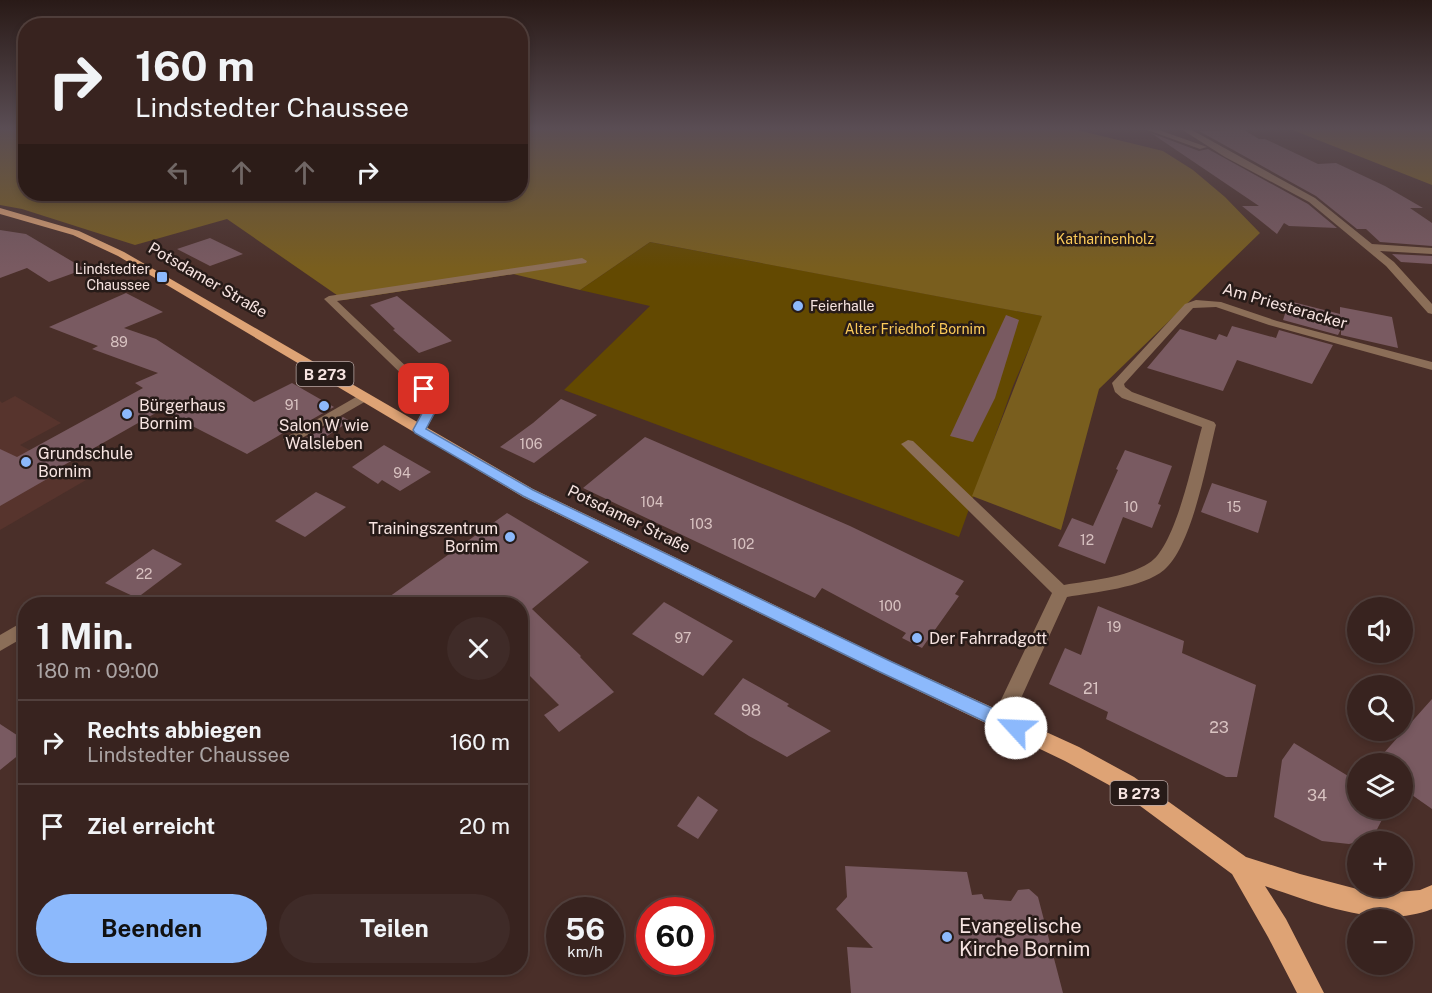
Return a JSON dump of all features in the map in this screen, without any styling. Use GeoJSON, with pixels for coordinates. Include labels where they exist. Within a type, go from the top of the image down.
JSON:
{"type":"FeatureCollection","features":[{"type":"Feature","properties":{"kind":"main road","name":"Potsdamer Straße"},"geometry":{"type":"LineString","coordinates":[[0,211],[76,234],[121,254],[528,493],[1072,754],[1127,784],[1240,866]]}},
{"type":"Feature","properties":{"kind":"main road"},"geometry":{"type":"LineString","coordinates":[[1240,866],[1300,886],[1376,906],[1420,902],[1432,897]]}},
{"type":"Feature","properties":{"kind":"main road","name":"B 273"},"geometry":{"type":"LineString","coordinates":[[1240,866],[1277,928],[1311,993]]}},
{"type":"Feature","properties":{"kind":"street"},"geometry":{"type":"LineString","coordinates":[[1266,175],[1312,200],[1370,247],[1390,264],[1432,311]]}},
{"type":"Feature","properties":{"kind":"street"},"geometry":{"type":"LineString","coordinates":[[1370,247],[1432,251]]}},
{"type":"Feature","properties":{"kind":"street"},"geometry":{"type":"LineString","coordinates":[[419,430],[431,408],[424,389],[329,300],[582,261]]}},
{"type":"Feature","properties":{"kind":"street","name":"Am Priesteracker"},"geometry":{"type":"LineString","coordinates":[[1061,592],[1142,574],[1158,566],[1175,543],[1209,425],[1127,395],[1119,389],[1118,383],[1189,306],[1196,303],[1217,304],[1273,323],[1432,366]]}},
{"type":"Feature","properties":{"kind":"street"},"geometry":{"type":"LineString","coordinates":[[290,439],[363,397]]}},
{"type":"Feature","properties":{"kind":"street"},"geometry":{"type":"LineString","coordinates":[[908,444],[1061,592],[1001,721]]}},
{"type":"Feature","properties":{"kind":"street"},"geometry":{"type":"LineString","coordinates":[[0,644],[18,632]]}},
{"type":"Feature","properties":{"kind":"shaded area","name":"Grundschule Bornim"},"geometry":{"type":"Polygon","coordinates":[[[15,396],[61,423],[20,445],[86,480],[0,530],[0,401],[2,403],[15,396]]]}},
{"type":"Feature","properties":{"kind":"green space","name":"Katharinenholz"},"geometry":{"type":"Polygon","coordinates":[[[0,175],[18,175],[18,201],[528,201],[528,175],[1199,175],[1225,197],[1260,233],[1099,389],[1061,530],[972,496],[1042,316],[650,242],[580,290],[513,274],[344,300],[227,219],[135,245],[22,209],[0,205],[0,175]]]}},
{"type":"Feature","properties":{"kind":"green space"},"geometry":{"type":"Polygon","coordinates":[[[1408,175],[1432,175],[1432,185],[1408,175]]]}},
{"type":"Feature","properties":{"kind":"green space","name":"Alter Friedhof Bornim"},"geometry":{"type":"Polygon","coordinates":[[[650,242],[1043,316],[1013,386],[959,537],[564,390],[650,306],[580,290],[650,242]]]}},
{"type":"Feature","properties":{"kind":"building"},"geometry":{"type":"Polygon","coordinates":[[[1214,175],[1256,175],[1308,204],[1337,228],[1289,226],[1284,223],[1277,234],[1242,206],[1259,206],[1214,175]]]}},
{"type":"Feature","properties":{"kind":"building"},"geometry":{"type":"Polygon","coordinates":[[[1279,175],[1362,175],[1423,208],[1410,208],[1432,223],[1432,246],[1380,242],[1366,229],[1357,229],[1316,196],[1279,175]]]}},
{"type":"Feature","properties":{"kind":"building"},"geometry":{"type":"Polygon","coordinates":[[[0,230],[26,234],[85,269],[49,282],[27,268],[0,278],[0,230]]]}},
{"type":"Feature","properties":{"kind":"building"},"geometry":{"type":"Polygon","coordinates":[[[210,238],[243,254],[210,266],[177,249],[210,238]]]}},
{"type":"Feature","properties":{"kind":"building"},"geometry":{"type":"Polygon","coordinates":[[[1392,254],[1432,256],[1432,264],[1401,262],[1392,254]]]}},
{"type":"Feature","properties":{"kind":"building"},"geometry":{"type":"Polygon","coordinates":[[[126,293],[163,312],[124,328],[156,339],[254,402],[292,383],[334,407],[247,454],[161,410],[50,473],[54,475],[0,506],[0,449],[17,457],[143,388],[135,383],[158,373],[92,349],[98,346],[49,327],[126,293]]]}},
{"type":"Feature","properties":{"kind":"building"},"geometry":{"type":"Polygon","coordinates":[[[397,296],[452,341],[419,353],[370,305],[397,296]]]}},
{"type":"Feature","properties":{"kind":"building"},"geometry":{"type":"Polygon","coordinates":[[[1289,301],[1340,314],[1340,307],[1392,317],[1398,348],[1341,335],[1341,329],[1338,335],[1283,320],[1289,301]]]}},
{"type":"Feature","properties":{"kind":"building"},"geometry":{"type":"Polygon","coordinates":[[[1006,315],[1019,320],[995,398],[973,442],[950,436],[1006,315]]]}},
{"type":"Feature","properties":{"kind":"building"},"geometry":{"type":"Polygon","coordinates":[[[1232,326],[1276,338],[1279,330],[1333,345],[1312,384],[1237,360],[1223,391],[1147,368],[1180,329],[1216,340],[1219,334],[1227,337],[1232,326]]]}},
{"type":"Feature","properties":{"kind":"building"},"geometry":{"type":"Polygon","coordinates":[[[561,399],[597,415],[534,463],[500,447],[533,423],[561,399]]]}},
{"type":"Feature","properties":{"kind":"building"},"geometry":{"type":"Polygon","coordinates":[[[343,417],[350,421],[315,444],[306,438],[343,417]]]}},
{"type":"Feature","properties":{"kind":"building"},"geometry":{"type":"Polygon","coordinates":[[[645,437],[850,526],[964,581],[955,594],[959,596],[922,648],[902,638],[906,633],[822,588],[815,598],[583,488],[645,437]]]}},
{"type":"Feature","properties":{"kind":"building"},"geometry":{"type":"Polygon","coordinates":[[[384,445],[431,472],[400,491],[382,480],[378,484],[352,467],[384,445]]]}},
{"type":"Feature","properties":{"kind":"building"},"geometry":{"type":"Polygon","coordinates":[[[1125,450],[1172,466],[1152,528],[1123,517],[1105,564],[1058,546],[1072,518],[1093,526],[1125,450]]]}},
{"type":"Feature","properties":{"kind":"building"},"geometry":{"type":"Polygon","coordinates":[[[1212,483],[1267,501],[1258,533],[1201,512],[1212,483]]]}},
{"type":"Feature","properties":{"kind":"building"},"geometry":{"type":"Polygon","coordinates":[[[316,492],[346,507],[305,537],[275,521],[316,492]]]}},
{"type":"Feature","properties":{"kind":"building","name":"Trainingszentrum Bornim"},"geometry":{"type":"Polygon","coordinates":[[[507,513],[589,562],[532,609],[581,656],[614,692],[559,732],[544,715],[559,705],[528,674],[528,597],[389,597],[507,513]]]}},
{"type":"Feature","properties":{"kind":"building"},"geometry":{"type":"Polygon","coordinates":[[[153,549],[182,564],[138,597],[105,583],[153,549]]]}},
{"type":"Feature","properties":{"kind":"building"},"geometry":{"type":"Polygon","coordinates":[[[664,602],[733,641],[703,676],[632,634],[664,602]]]}},
{"type":"Feature","properties":{"kind":"building"},"geometry":{"type":"Polygon","coordinates":[[[1098,606],[1184,641],[1182,653],[1256,685],[1237,777],[1226,777],[1106,719],[1108,712],[1049,684],[1065,648],[1081,655],[1098,606]]]}},
{"type":"Feature","properties":{"kind":"building"},"geometry":{"type":"Polygon","coordinates":[[[743,678],[831,731],[787,757],[749,736],[714,714],[743,678]]]}},
{"type":"Feature","properties":{"kind":"building"},"geometry":{"type":"Polygon","coordinates":[[[1432,699],[1432,809],[1413,796],[1413,753],[1384,753],[1395,741],[1413,741],[1413,720],[1432,699]]]}},
{"type":"Feature","properties":{"kind":"building"},"geometry":{"type":"Polygon","coordinates":[[[0,724],[18,736],[18,755],[0,770],[0,724]]]}},
{"type":"Feature","properties":{"kind":"building"},"geometry":{"type":"Polygon","coordinates":[[[1294,743],[1347,775],[1347,819],[1382,819],[1376,831],[1347,831],[1347,844],[1322,841],[1274,817],[1282,760],[1294,743]]]}},
{"type":"Feature","properties":{"kind":"building"},"geometry":{"type":"Polygon","coordinates":[[[698,796],[718,810],[698,839],[677,826],[698,796]]]}},
{"type":"Feature","properties":{"kind":"building","name":"Evangelische Kirche Bornim"},"geometry":{"type":"Polygon","coordinates":[[[845,866],[967,872],[972,895],[982,894],[984,899],[1011,901],[1018,890],[1029,889],[1038,897],[1063,993],[851,993],[847,947],[873,948],[836,909],[847,897],[845,866]]]}},
{"type":"Feature","properties":{"kind":"place","name":"Lindstedter Chaussee"},"geometry":{"type":"Point","coordinates":[162,277]}},
{"type":"Feature","properties":{"kind":"place","name":"Feierhalle"},"geometry":{"type":"Point","coordinates":[798,306]}},
{"type":"Feature","properties":{"kind":"place","name":"Salon W wie Walsleben"},"geometry":{"type":"Point","coordinates":[324,406]}},
{"type":"Feature","properties":{"kind":"place","name":"Bürgerhaus Bornim"},"geometry":{"type":"Point","coordinates":[127,414]}},
{"type":"Feature","properties":{"kind":"place","name":"Grundschule Bornim"},"geometry":{"type":"Point","coordinates":[26,462]}},
{"type":"Feature","properties":{"kind":"place","name":"Trainingszentrum Bornim"},"geometry":{"type":"Point","coordinates":[510,537]}},
{"type":"Feature","properties":{"kind":"place","name":"Der Fahrradgott"},"geometry":{"type":"Point","coordinates":[917,638]}},
{"type":"Feature","properties":{"kind":"place","name":"Evangelische Kirche Bornim"},"geometry":{"type":"Point","coordinates":[947,937]}},
{"type":"Feature","properties":{"kind":"route"},"geometry":{"type":"LineString","coordinates":[[424,389],[431,408],[419,430],[528,493],[1016,728]]}}]}
